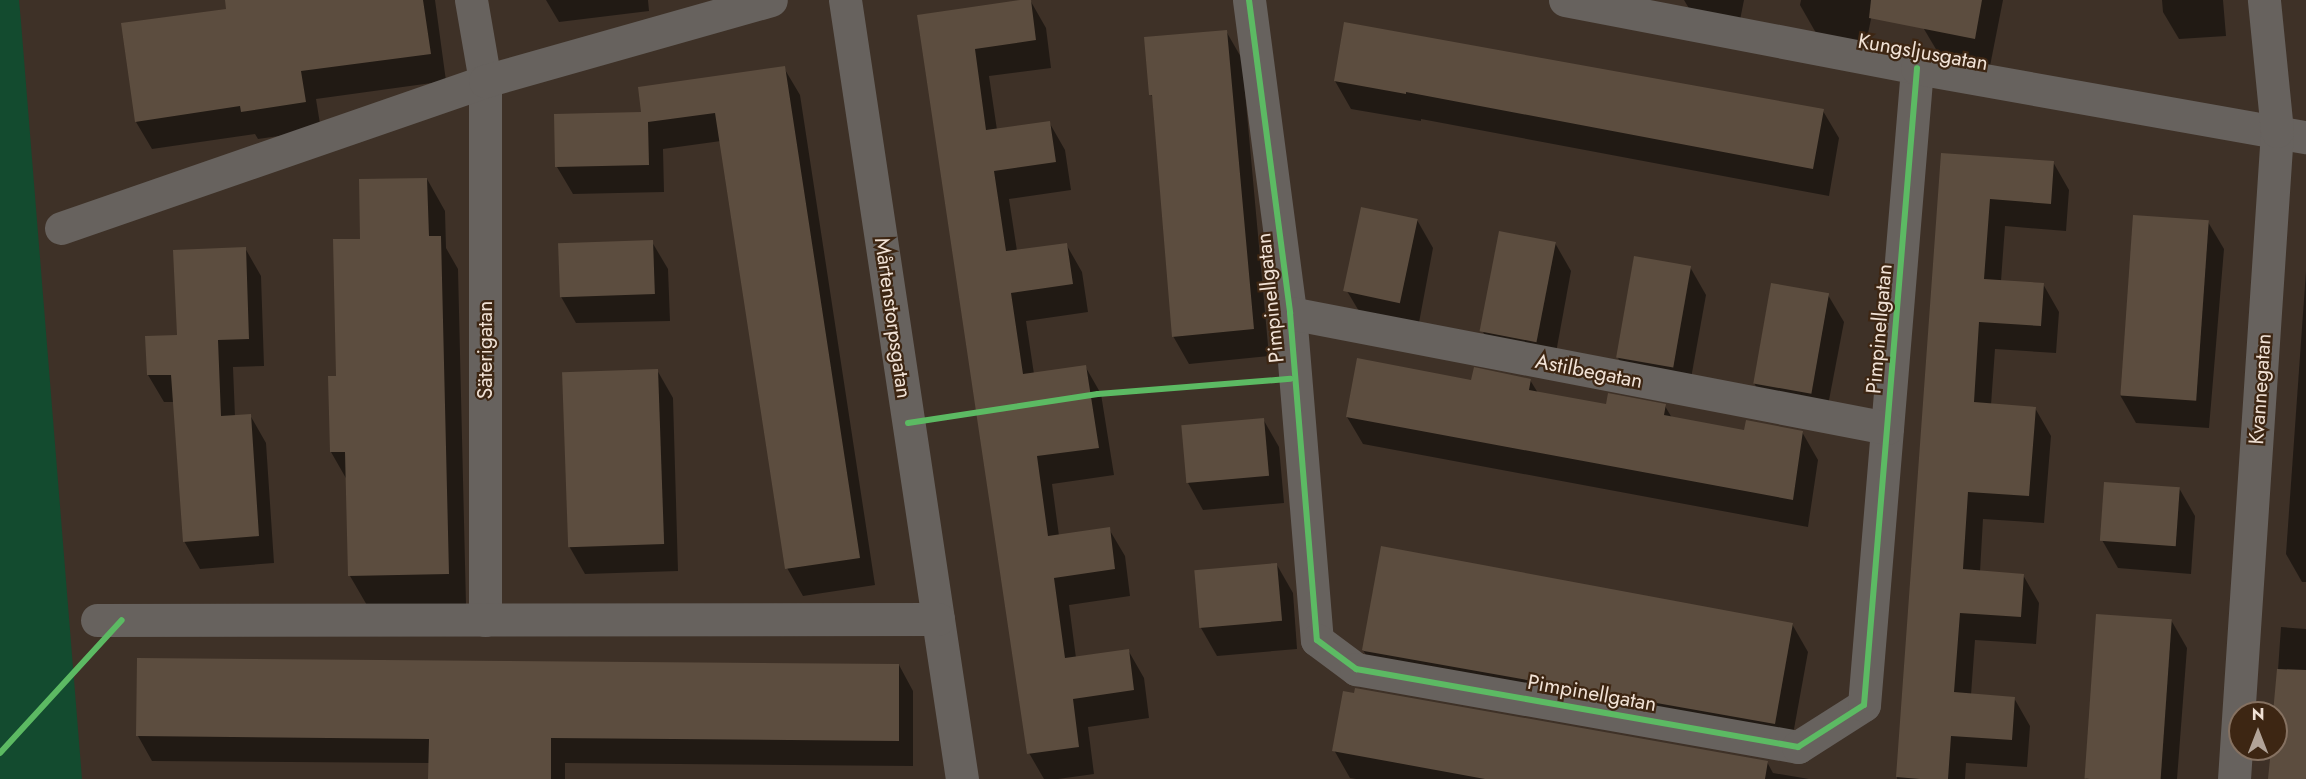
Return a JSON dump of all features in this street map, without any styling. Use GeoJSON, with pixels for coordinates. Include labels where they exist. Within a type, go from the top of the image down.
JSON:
{"type":"FeatureCollection","features":[{"type":"Feature","properties":{"kind":"street","name":"Säterigatan"},"geometry":{"type":"LineString","coordinates":[[471,0],[485,81],[485,620]]}},
{"type":"Feature","properties":{"kind":"street"},"geometry":{"type":"LineString","coordinates":[[61,228],[485,81],[771,0]]}},
{"type":"Feature","properties":{"kind":"street","name":"Mårtenstorpsgatan"},"geometry":{"type":"LineString","coordinates":[[845,0],[962,779]]}},
{"type":"Feature","properties":{"kind":"street","name":"Pimpinellgatan"},"geometry":{"type":"LineString","coordinates":[[1249,0],[1290,314],[1317,640],[1356,669],[1798,747],[1864,705],[1917,68]]}},
{"type":"Feature","properties":{"kind":"street","name":"Kungsljusgatan"},"geometry":{"type":"LineString","coordinates":[[1565,0],[1917,68],[2291,134]]}},
{"type":"Feature","properties":{"kind":"street","name":"Kvannegatan"},"geometry":{"type":"LineString","coordinates":[[2234,779],[2291,134],[2264,0]]}},
{"type":"Feature","properties":{"kind":"street","name":"Astilbegatan"},"geometry":{"type":"LineString","coordinates":[[1290,314],[1887,428]]}},
{"type":"Feature","properties":{"kind":"street"},"geometry":{"type":"LineString","coordinates":[[97,620],[938,619]]}},
{"type":"Feature","properties":{"kind":"green space"},"geometry":{"type":"Polygon","coordinates":[[[0,0],[19,0],[82,779],[0,779],[0,0]]]}},
{"type":"Feature","properties":{"kind":"building"},"geometry":{"type":"Polygon","coordinates":[[[225,0],[423,0],[431,54],[301,71],[306,102],[241,112],[240,106],[135,122],[121,23],[226,9],[225,0]]]}},
{"type":"Feature","properties":{"kind":"building"},"geometry":{"type":"Polygon","coordinates":[[[1031,0],[1036,40],[975,49],[986,130],[1050,121],[1056,162],[994,171],[1006,251],[1067,243],[1073,284],[1011,293],[1023,374],[1086,365],[1099,448],[1037,456],[1048,536],[1110,527],[1115,569],[1054,578],[1065,658],[1129,649],[1134,690],[1073,699],[1079,747],[1027,754],[917,15],[1031,0]]]}},
{"type":"Feature","properties":{"kind":"building"},"geometry":{"type":"Polygon","coordinates":[[[1871,0],[1982,0],[1975,39],[1869,18],[1871,0]]]}},
{"type":"Feature","properties":{"kind":"building"},"geometry":{"type":"Polygon","coordinates":[[[1344,22],[1824,109],[1813,169],[1406,92],[1406,94],[1334,81],[1344,22]]]}},
{"type":"Feature","properties":{"kind":"building"},"geometry":{"type":"Polygon","coordinates":[[[1227,30],[1254,329],[1172,337],[1152,95],[1149,95],[1144,37],[1227,30]]]}},
{"type":"Feature","properties":{"kind":"building"},"geometry":{"type":"Polygon","coordinates":[[[785,66],[860,558],[785,569],[715,113],[648,122],[649,165],[555,167],[554,114],[641,112],[638,87],[785,66]]]}},
{"type":"Feature","properties":{"kind":"building"},"geometry":{"type":"Polygon","coordinates":[[[1941,153],[2054,161],[2051,204],[1990,199],[1984,279],[2044,283],[2041,326],[1979,322],[1974,402],[2036,407],[2029,496],[1968,492],[1963,569],[2024,574],[2021,617],[1960,613],[1954,692],[2015,697],[2012,740],[1951,736],[1948,779],[1920,779],[1896,777],[1941,153]]]}},
{"type":"Feature","properties":{"kind":"building"},"geometry":{"type":"Polygon","coordinates":[[[427,178],[429,236],[441,236],[449,574],[348,576],[345,452],[330,452],[328,376],[336,376],[333,239],[360,239],[359,179],[427,178]]]}},
{"type":"Feature","properties":{"kind":"building"},"geometry":{"type":"Polygon","coordinates":[[[1361,207],[1418,219],[1400,303],[1343,291],[1361,207]]]}},
{"type":"Feature","properties":{"kind":"building"},"geometry":{"type":"Polygon","coordinates":[[[2133,215],[2209,220],[2196,401],[2120,396],[2133,215]]]}},
{"type":"Feature","properties":{"kind":"building"},"geometry":{"type":"Polygon","coordinates":[[[1499,231],[1556,242],[1536,342],[1480,331],[1499,231]]]}},
{"type":"Feature","properties":{"kind":"building"},"geometry":{"type":"Polygon","coordinates":[[[653,240],[655,294],[560,297],[558,243],[653,240]]]}},
{"type":"Feature","properties":{"kind":"building"},"geometry":{"type":"Polygon","coordinates":[[[246,247],[249,339],[218,340],[221,416],[251,414],[259,536],[183,542],[171,375],[147,375],[145,336],[177,335],[173,250],[246,247]]]}},
{"type":"Feature","properties":{"kind":"building"},"geometry":{"type":"Polygon","coordinates":[[[1634,256],[1691,266],[1673,368],[1616,357],[1634,256]]]}},
{"type":"Feature","properties":{"kind":"building"},"geometry":{"type":"Polygon","coordinates":[[[1771,283],[1829,293],[1811,394],[1753,383],[1771,283]]]}},
{"type":"Feature","properties":{"kind":"building"},"geometry":{"type":"Polygon","coordinates":[[[1357,358],[1471,380],[1474,367],[1531,379],[1529,390],[1606,404],[1608,393],[1666,404],[1664,415],[1744,430],[1746,420],[1803,431],[1793,500],[1346,417],[1357,358]]]}},
{"type":"Feature","properties":{"kind":"building"},"geometry":{"type":"Polygon","coordinates":[[[658,369],[664,544],[568,547],[562,372],[658,369]]]}},
{"type":"Feature","properties":{"kind":"building"},"geometry":{"type":"Polygon","coordinates":[[[1264,418],[1269,476],[1186,483],[1181,425],[1264,418]]]}},
{"type":"Feature","properties":{"kind":"building"},"geometry":{"type":"Polygon","coordinates":[[[2104,482],[2180,487],[2176,546],[2100,541],[2104,482]]]}},
{"type":"Feature","properties":{"kind":"building"},"geometry":{"type":"Polygon","coordinates":[[[1381,546],[1793,623],[1775,724],[1364,651],[1362,650],[1381,546]]]}},
{"type":"Feature","properties":{"kind":"building"},"geometry":{"type":"Polygon","coordinates":[[[1277,563],[1282,621],[1199,628],[1194,570],[1277,563]]]}},
{"type":"Feature","properties":{"kind":"building"},"geometry":{"type":"Polygon","coordinates":[[[2096,614],[2172,619],[2161,779],[2084,779],[2096,614]]]}},
{"type":"Feature","properties":{"kind":"building"},"geometry":{"type":"Polygon","coordinates":[[[137,658],[899,664],[899,741],[551,738],[551,779],[428,779],[429,739],[136,736],[137,658]]]}},
{"type":"Feature","properties":{"kind":"building"},"geometry":{"type":"Polygon","coordinates":[[[2277,669],[2306,670],[2306,779],[2268,779],[2270,761],[2288,761],[2288,701],[2274,701],[2277,669]]]}},
{"type":"Feature","properties":{"kind":"building"},"geometry":{"type":"Polygon","coordinates":[[[1355,688],[1768,761],[1765,779],[1485,779],[1332,751],[1343,691],[1354,693],[1355,688]]]}},
{"type":"Feature","properties":{"kind":"cycle path"},"geometry":{"type":"LineString","coordinates":[[1249,0],[1290,313],[1317,640],[1356,669],[1798,747],[1864,705],[1917,68]]}},
{"type":"Feature","properties":{"kind":"cycle path"},"geometry":{"type":"LineString","coordinates":[[908,423],[1098,394],[1290,379]]}},
{"type":"Feature","properties":{"kind":"cycle path"},"geometry":{"type":"LineString","coordinates":[[0,753],[122,620]]}}]}
